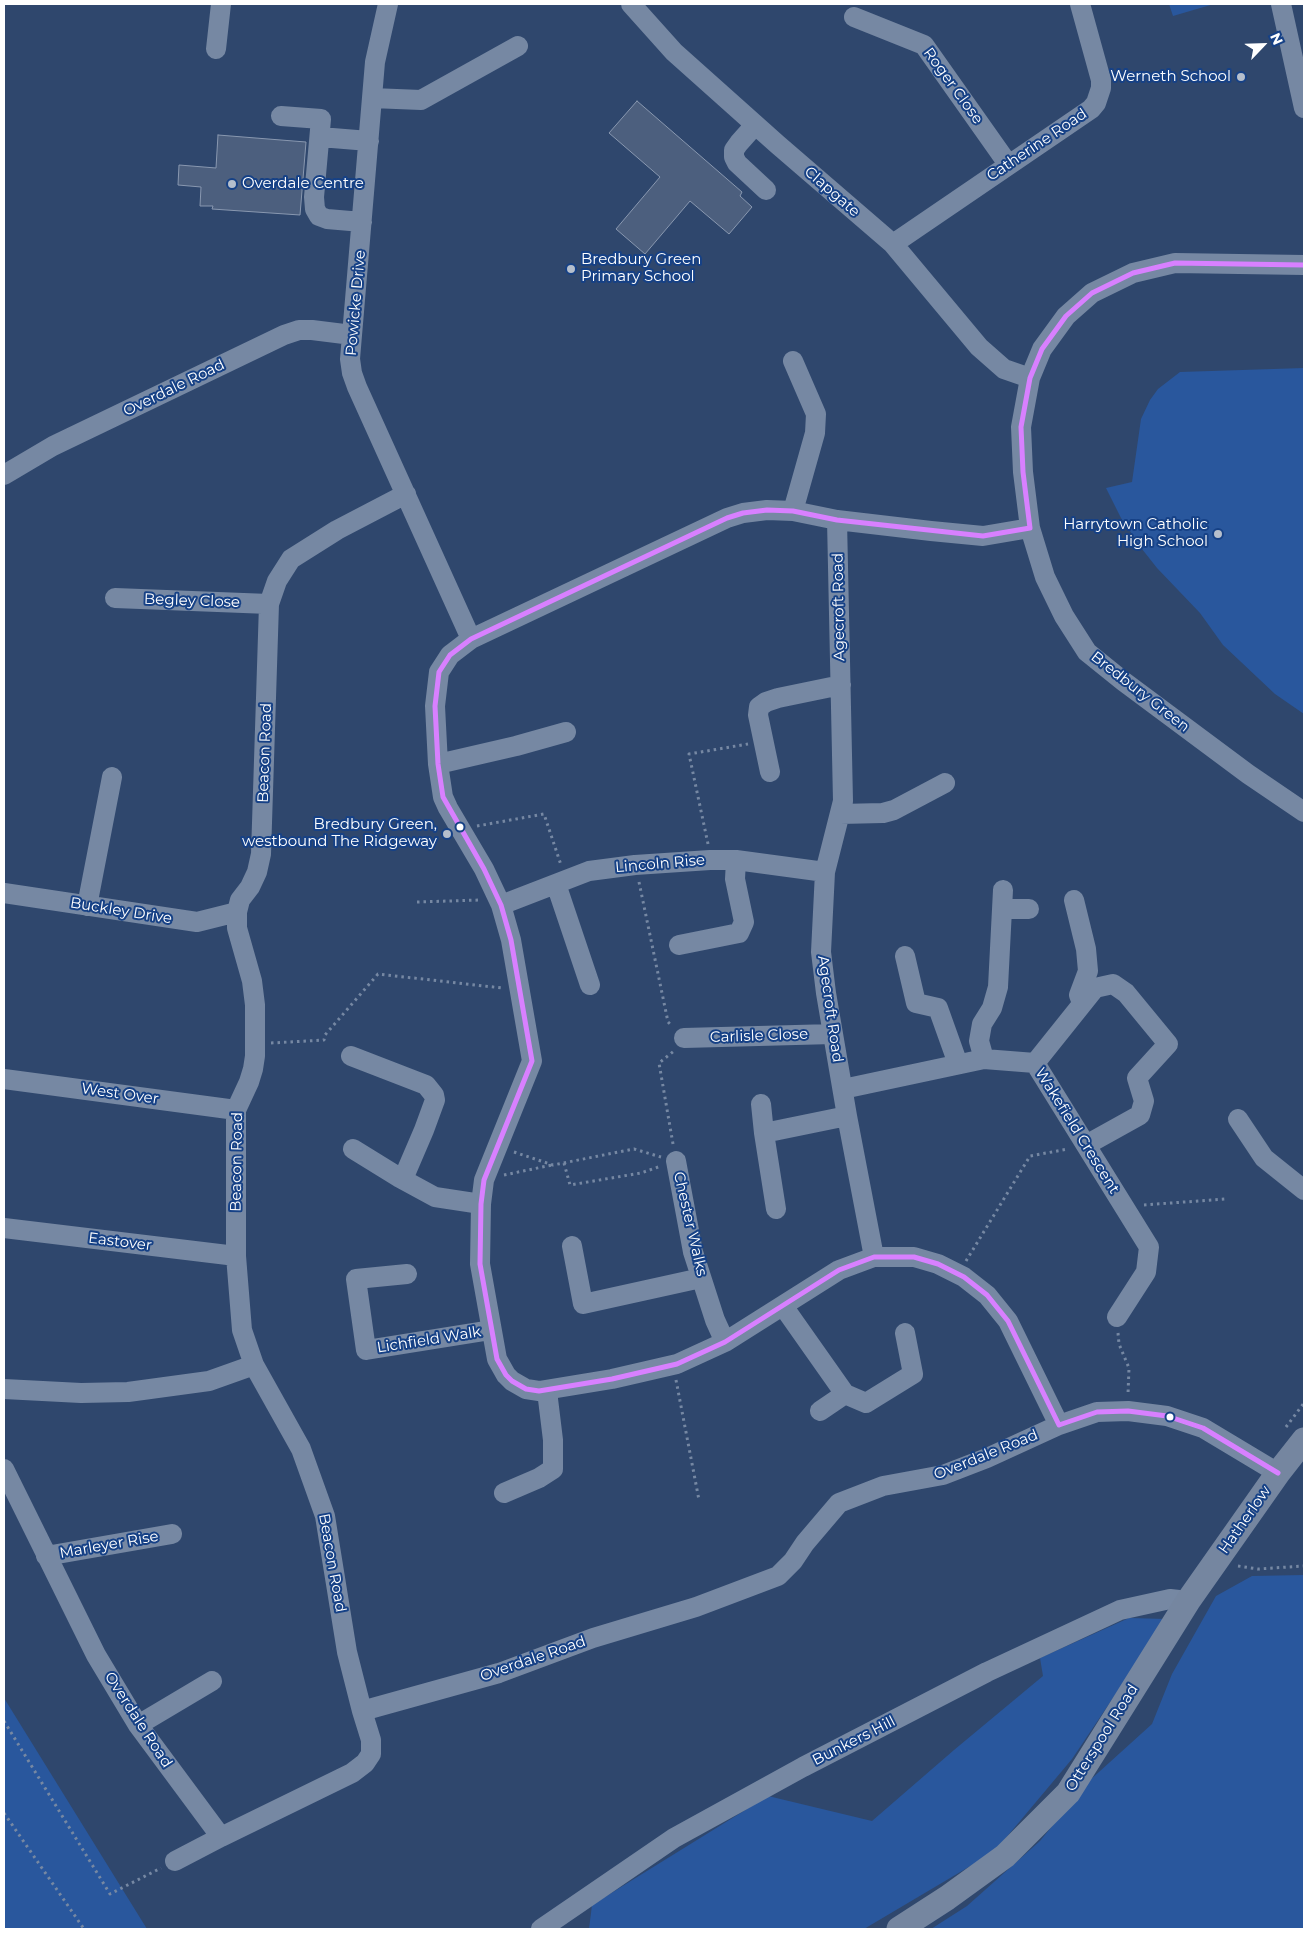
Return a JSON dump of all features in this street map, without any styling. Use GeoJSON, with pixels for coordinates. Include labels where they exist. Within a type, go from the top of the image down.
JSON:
{"type":"FeatureCollection","features":[{"type":"Feature","properties":{"kind":"main road","name":"Hatherlow"},"geometry":{"type":"LineString","coordinates":[[1188,1601],[1278,1473],[1304,1440]]}},
{"type":"Feature","properties":{"kind":"main road","name":"Otterspool Road"},"geometry":{"type":"LineString","coordinates":[[899,1929],[947,1898],[1005,1856],[1068,1793],[1188,1601]]}},
{"type":"Feature","properties":{"kind":"street"},"geometry":{"type":"LineString","coordinates":[[216,49],[221,4]]}},
{"type":"Feature","properties":{"kind":"street","name":"Powicke Drive"},"geometry":{"type":"LineString","coordinates":[[388,4],[375,62],[350,360],[352,373],[471,639]]}},
{"type":"Feature","properties":{"kind":"street","name":"Clapgate"},"geometry":{"type":"LineString","coordinates":[[631,4],[674,52],[893,244],[979,347],[1004,369],[1030,378]]}},
{"type":"Feature","properties":{"kind":"street","name":"Catherine Road"},"geometry":{"type":"LineString","coordinates":[[893,244],[1090,109],[1096,103],[1101,88],[1101,80],[1080,4]]}},
{"type":"Feature","properties":{"kind":"street"},"geometry":{"type":"LineString","coordinates":[[1281,4],[1304,108]]}},
{"type":"Feature","properties":{"kind":"street","name":"Roger Close"},"geometry":{"type":"LineString","coordinates":[[854,17],[924,45],[1008,164]]}},
{"type":"Feature","properties":{"kind":"street"},"geometry":{"type":"LineString","coordinates":[[372,98],[421,100],[518,46]]}},
{"type":"Feature","properties":{"kind":"street"},"geometry":{"type":"LineString","coordinates":[[281,116],[321,119],[314,197],[315,209],[319,216],[327,219],[362,222]]}},
{"type":"Feature","properties":{"kind":"street"},"geometry":{"type":"LineString","coordinates":[[755,125],[738,143],[734,150],[734,157],[737,163],[766,190]]}},
{"type":"Feature","properties":{"kind":"street"},"geometry":{"type":"LineString","coordinates":[[320,137],[369,141]]}},
{"type":"Feature","properties":{"kind":"street","name":"Bredbury Green"},"geometry":{"type":"LineString","coordinates":[[1304,265],[1175,263],[1133,273],[1092,293],[1066,316],[1042,349],[1030,378],[1021,427],[1023,472],[1030,528],[1045,577],[1064,616],[1087,652],[1248,774],[1304,812]]}},
{"type":"Feature","properties":{"kind":"street","name":"Overdale Road"},"geometry":{"type":"LineString","coordinates":[[4,475],[52,446],[284,335],[298,330],[352,335]]}},
{"type":"Feature","properties":{"kind":"street"},"geometry":{"type":"LineString","coordinates":[[793,361],[816,414],[816,433],[793,511]]}},
{"type":"Feature","properties":{"kind":"street","name":"Beacon Road"},"geometry":{"type":"LineString","coordinates":[[362,1711],[347,1652],[325,1516],[317,1490],[301,1449],[254,1366],[242,1330],[236,1256],[236,1110],[253,1069],[255,1006],[252,981],[237,928],[237,912],[240,900],[250,887],[257,872],[261,854],[270,604],[277,581],[291,559],[337,530],[406,494]]}},
{"type":"Feature","properties":{"kind":"street"},"geometry":{"type":"LineString","coordinates":[[1030,528],[983,536],[837,520],[793,511],[767,510],[743,513],[720,520],[471,639],[450,655],[439,672],[435,706],[438,764],[443,797],[459,829],[484,869],[500,903],[511,940],[520,984],[532,1061],[484,1180],[481,1204],[480,1264],[491,1330],[497,1359],[512,1381],[526,1389],[547,1391],[612,1379],[682,1362],[725,1342],[839,1270],[874,1257],[914,1257],[938,1264],[958,1274],[987,1295],[1008,1321],[1060,1425]]}},
{"type":"Feature","properties":{"kind":"street","name":"Agecroft Road"},"geometry":{"type":"LineString","coordinates":[[837,520],[843,801],[825,872],[821,952],[846,1116],[874,1257]]}},
{"type":"Feature","properties":{"kind":"street","name":"Begley Close"},"geometry":{"type":"LineString","coordinates":[[122,604],[270,604]]}},
{"type":"Feature","properties":{"kind":"street"},"geometry":{"type":"LineString","coordinates":[[770,772],[758,714],[759,707],[766,702],[778,698],[841,685]]}},
{"type":"Feature","properties":{"kind":"street"},"geometry":{"type":"LineString","coordinates":[[438,764],[566,732]]}},
{"type":"Feature","properties":{"kind":"street"},"geometry":{"type":"LineString","coordinates":[[87,906],[112,777]]}},
{"type":"Feature","properties":{"kind":"street"},"geometry":{"type":"LineString","coordinates":[[840,814],[882,813],[894,810],[945,783]]}},
{"type":"Feature","properties":{"kind":"street"},"geometry":{"type":"LineString","coordinates":[[679,945],[739,933],[744,922],[735,879],[736,860]]}},
{"type":"Feature","properties":{"kind":"street","name":"Lincoln Rise"},"geometry":{"type":"LineString","coordinates":[[500,903],[589,871],[635,865],[736,860],[825,872]]}},
{"type":"Feature","properties":{"kind":"street"},"geometry":{"type":"LineString","coordinates":[[561,882],[590,985]]}},
{"type":"Feature","properties":{"kind":"street","name":"Buckley Drive"},"geometry":{"type":"LineString","coordinates":[[4,893],[197,922],[237,912]]}},
{"type":"Feature","properties":{"kind":"street"},"geometry":{"type":"LineString","coordinates":[[984,1059],[979,1041],[982,1024],[992,1008],[998,987],[1002,900],[1029,909]]}},
{"type":"Feature","properties":{"kind":"street"},"geometry":{"type":"LineString","coordinates":[[1074,900],[1086,949],[1088,971],[1079,995],[1082,1004]]}},
{"type":"Feature","properties":{"kind":"street"},"geometry":{"type":"LineString","coordinates":[[905,956],[916,1003],[938,1008],[958,1064]]}},
{"type":"Feature","properties":{"kind":"street"},"geometry":{"type":"LineString","coordinates":[[1035,1063],[1095,988],[1113,984],[1126,992],[1168,1044],[1137,1078],[1144,1101],[1140,1115],[1086,1145]]}},
{"type":"Feature","properties":{"kind":"street","name":"Carlisle Close"},"geometry":{"type":"LineString","coordinates":[[684,1038],[834,1034]]}},
{"type":"Feature","properties":{"kind":"street"},"geometry":{"type":"LineString","coordinates":[[351,1056],[426,1084],[434,1095],[435,1100],[424,1130],[402,1179]]}},
{"type":"Feature","properties":{"kind":"street","name":"Wakefield Crescent"},"geometry":{"type":"LineString","coordinates":[[842,1089],[984,1059],[1035,1063],[1149,1247],[1146,1272],[1117,1317]]}},
{"type":"Feature","properties":{"kind":"street","name":"West Over"},"geometry":{"type":"LineString","coordinates":[[4,1079],[236,1110]]}},
{"type":"Feature","properties":{"kind":"street"},"geometry":{"type":"LineString","coordinates":[[761,1104],[776,1209]]}},
{"type":"Feature","properties":{"kind":"street"},"geometry":{"type":"LineString","coordinates":[[764,1133],[846,1116]]}},
{"type":"Feature","properties":{"kind":"street"},"geometry":{"type":"LineString","coordinates":[[1238,1119],[1264,1158],[1304,1190]]}},
{"type":"Feature","properties":{"kind":"street"},"geometry":{"type":"LineString","coordinates":[[353,1149],[434,1197],[481,1204]]}},
{"type":"Feature","properties":{"kind":"street","name":"Chester Walks"},"geometry":{"type":"LineString","coordinates":[[676,1162],[693,1252],[714,1320],[725,1342]]}},
{"type":"Feature","properties":{"kind":"street","name":"Eastover"},"geometry":{"type":"LineString","coordinates":[[4,1228],[236,1256]]}},
{"type":"Feature","properties":{"kind":"street"},"geometry":{"type":"LineString","coordinates":[[572,1246],[583,1304],[701,1278]]}},
{"type":"Feature","properties":{"kind":"street","name":"Lichfield Walk"},"geometry":{"type":"LineString","coordinates":[[407,1274],[356,1279],[366,1350],[491,1330]]}},
{"type":"Feature","properties":{"kind":"street"},"geometry":{"type":"LineString","coordinates":[[783,1306],[845,1394],[866,1403],[914,1374],[905,1333]]}},
{"type":"Feature","properties":{"kind":"street"},"geometry":{"type":"LineString","coordinates":[[4,1389],[81,1393],[128,1392],[209,1381],[254,1366]]}},
{"type":"Feature","properties":{"kind":"street"},"geometry":{"type":"LineString","coordinates":[[504,1493],[532,1482],[548,1474],[553,1469],[553,1440],[547,1391]]}},
{"type":"Feature","properties":{"kind":"street"},"geometry":{"type":"LineString","coordinates":[[820,1411],[845,1394]]}},
{"type":"Feature","properties":{"kind":"street","name":"Overdale Road"},"geometry":{"type":"LineString","coordinates":[[362,1711],[499,1673],[593,1638],[696,1607],[778,1576],[793,1561],[810,1536],[839,1503],[882,1486],[943,1475],[987,1458],[1060,1425],[1097,1412],[1128,1411],[1167,1416],[1203,1428],[1278,1473]]}},
{"type":"Feature","properties":{"kind":"street","name":"Overdale Road"},"geometry":{"type":"LineString","coordinates":[[4,1469],[96,1655],[138,1725],[221,1837]]}},
{"type":"Feature","properties":{"kind":"street","name":"Marleyer Rise"},"geometry":{"type":"LineString","coordinates":[[46,1556],[172,1534]]}},
{"type":"Feature","properties":{"kind":"street","name":"Bunkers Hill"},"geometry":{"type":"LineString","coordinates":[[541,1929],[674,1838],[804,1767],[987,1672],[1120,1610],[1170,1599],[1188,1601]]}},
{"type":"Feature","properties":{"kind":"street"},"geometry":{"type":"LineString","coordinates":[[138,1725],[212,1681]]}},
{"type":"Feature","properties":{"kind":"street"},"geometry":{"type":"LineString","coordinates":[[175,1861],[352,1773],[365,1763],[371,1754],[371,1740],[362,1711]]}},
{"type":"Feature","properties":{"kind":"path"},"geometry":{"type":"LineString","coordinates":[[709,851],[689,754],[763,741]]}},
{"type":"Feature","properties":{"kind":"path"},"geometry":{"type":"LineString","coordinates":[[459,829],[544,814],[561,882]]}},
{"type":"Feature","properties":{"kind":"path"},"geometry":{"type":"LineString","coordinates":[[635,865],[668,1022],[684,1038],[671,1055],[659,1062],[676,1162]]}},
{"type":"Feature","properties":{"kind":"path"},"geometry":{"type":"LineString","coordinates":[[417,902],[500,903]]}},
{"type":"Feature","properties":{"kind":"path"},"geometry":{"type":"LineString","coordinates":[[255,1044],[324,1040],[325,1035],[378,974],[503,988],[520,984]]}},
{"type":"Feature","properties":{"kind":"path"},"geometry":{"type":"LineString","coordinates":[[958,1274],[1030,1156],[1086,1145]]}},
{"type":"Feature","properties":{"kind":"path"},"geometry":{"type":"LineString","coordinates":[[497,1146],[553,1165]]}},
{"type":"Feature","properties":{"kind":"path"},"geometry":{"type":"LineString","coordinates":[[484,1180],[634,1149],[676,1162]]}},
{"type":"Feature","properties":{"kind":"path"},"geometry":{"type":"LineString","coordinates":[[564,1163],[570,1185],[641,1173],[676,1162]]}},
{"type":"Feature","properties":{"kind":"path"},"geometry":{"type":"LineString","coordinates":[[1128,1213],[1141,1206],[1225,1199]]}},
{"type":"Feature","properties":{"kind":"path"},"geometry":{"type":"LineString","coordinates":[[1117,1317],[1118,1344],[1129,1368],[1128,1411]]}},
{"type":"Feature","properties":{"kind":"path"},"geometry":{"type":"LineString","coordinates":[[682,1362],[686,1376],[676,1378],[699,1500]]}},
{"type":"Feature","properties":{"kind":"path"},"geometry":{"type":"LineString","coordinates":[[1232,1564],[1258,1569],[1304,1566]]}},
{"type":"Feature","properties":{"kind":"path"},"geometry":{"type":"LineString","coordinates":[[4,1721],[110,1894],[175,1861]]}},
{"type":"Feature","properties":{"kind":"path"},"geometry":{"type":"LineString","coordinates":[[4,1813],[84,1929]]}},
{"type":"Feature","properties":{"kind":"shaded area"},"geometry":{"type":"Polygon","coordinates":[[[1169,4],[1214,4],[1173,16],[1169,4]]]}},
{"type":"Feature","properties":{"kind":"shaded area","name":"Harrytown Catholic High School"},"geometry":{"type":"Polygon","coordinates":[[[1304,368],[1304,714],[1275,694],[1223,645],[1200,613],[1157,568],[1142,549],[1121,518],[1106,488],[1132,482],[1141,419],[1150,400],[1158,389],[1180,372],[1304,368]]]}},
{"type":"Feature","properties":{"kind":"shaded area"},"geometry":{"type":"Polygon","coordinates":[[[1304,1575],[1304,1929],[931,1929],[967,1906],[1040,1841],[1089,1781],[1152,1724],[1172,1674],[1216,1596],[1252,1576],[1304,1575]]]}},
{"type":"Feature","properties":{"kind":"shaded area"},"geometry":{"type":"Polygon","coordinates":[[[1129,1618],[1166,1619],[1072,1759],[994,1852],[864,1929],[589,1929],[592,1905],[768,1796],[872,1821],[1043,1676],[1040,1658],[1129,1618]]]}},
{"type":"Feature","properties":{"kind":"shaded area"},"geometry":{"type":"Polygon","coordinates":[[[4,1698],[147,1929],[4,1929],[4,1698]]]}},
{"type":"Feature","properties":{"kind":"building","name":"Bredbury Green Primary School"},"geometry":{"type":"Polygon","coordinates":[[[637,101],[742,192],[740,196],[752,207],[729,234],[690,201],[645,254],[616,229],[660,177],[609,133],[637,101]]]}},
{"type":"Feature","properties":{"kind":"building"},"geometry":{"type":"Polygon","coordinates":[[[218,135],[306,142],[300,215],[212,209],[213,206],[200,206],[201,187],[178,185],[179,165],[216,168],[218,135]]]}},
{"type":"Feature","properties":{"kind":"transit line"},"geometry":{"type":"LineString","coordinates":[[1030,528],[1023,472],[1021,427],[1030,378],[1042,349],[1066,316],[1092,293],[1133,273],[1175,263],[1304,265]]}},
{"type":"Feature","properties":{"kind":"transit line"},"geometry":{"type":"LineString","coordinates":[[1030,528],[983,536],[837,520],[793,511],[767,510],[743,513],[727,518],[471,639],[450,655],[439,672],[435,706],[438,764],[443,797],[484,869],[501,905],[511,940],[532,1061],[484,1180],[481,1204],[480,1264],[497,1359],[506,1375],[526,1389],[539,1391],[612,1379],[677,1364],[725,1342],[839,1270],[874,1257],[914,1257],[938,1264],[964,1277],[987,1295],[1008,1321],[1059,1425]]}},
{"type":"Feature","properties":{"kind":"transit line"},"geometry":{"type":"LineString","coordinates":[[1059,1425],[1097,1412],[1128,1411],[1167,1416],[1203,1428],[1278,1473]]}},
{"type":"Feature","properties":{"kind":"place","name":"Werneth School"},"geometry":{"type":"Point","coordinates":[1241,77]}},
{"type":"Feature","properties":{"kind":"place","name":"Overdale Centre"},"geometry":{"type":"Point","coordinates":[232,184]}},
{"type":"Feature","properties":{"kind":"place","name":"Bredbury Green Primary School"},"geometry":{"type":"Point","coordinates":[571,269]}},
{"type":"Feature","properties":{"kind":"place","name":"Harrytown Catholic High School"},"geometry":{"type":"Point","coordinates":[1218,534]}},
{"type":"Feature","properties":{"kind":"place","name":"Bredbury Green, westbound The Ridgeway"},"geometry":{"type":"Point","coordinates":[447,834]}}]}
